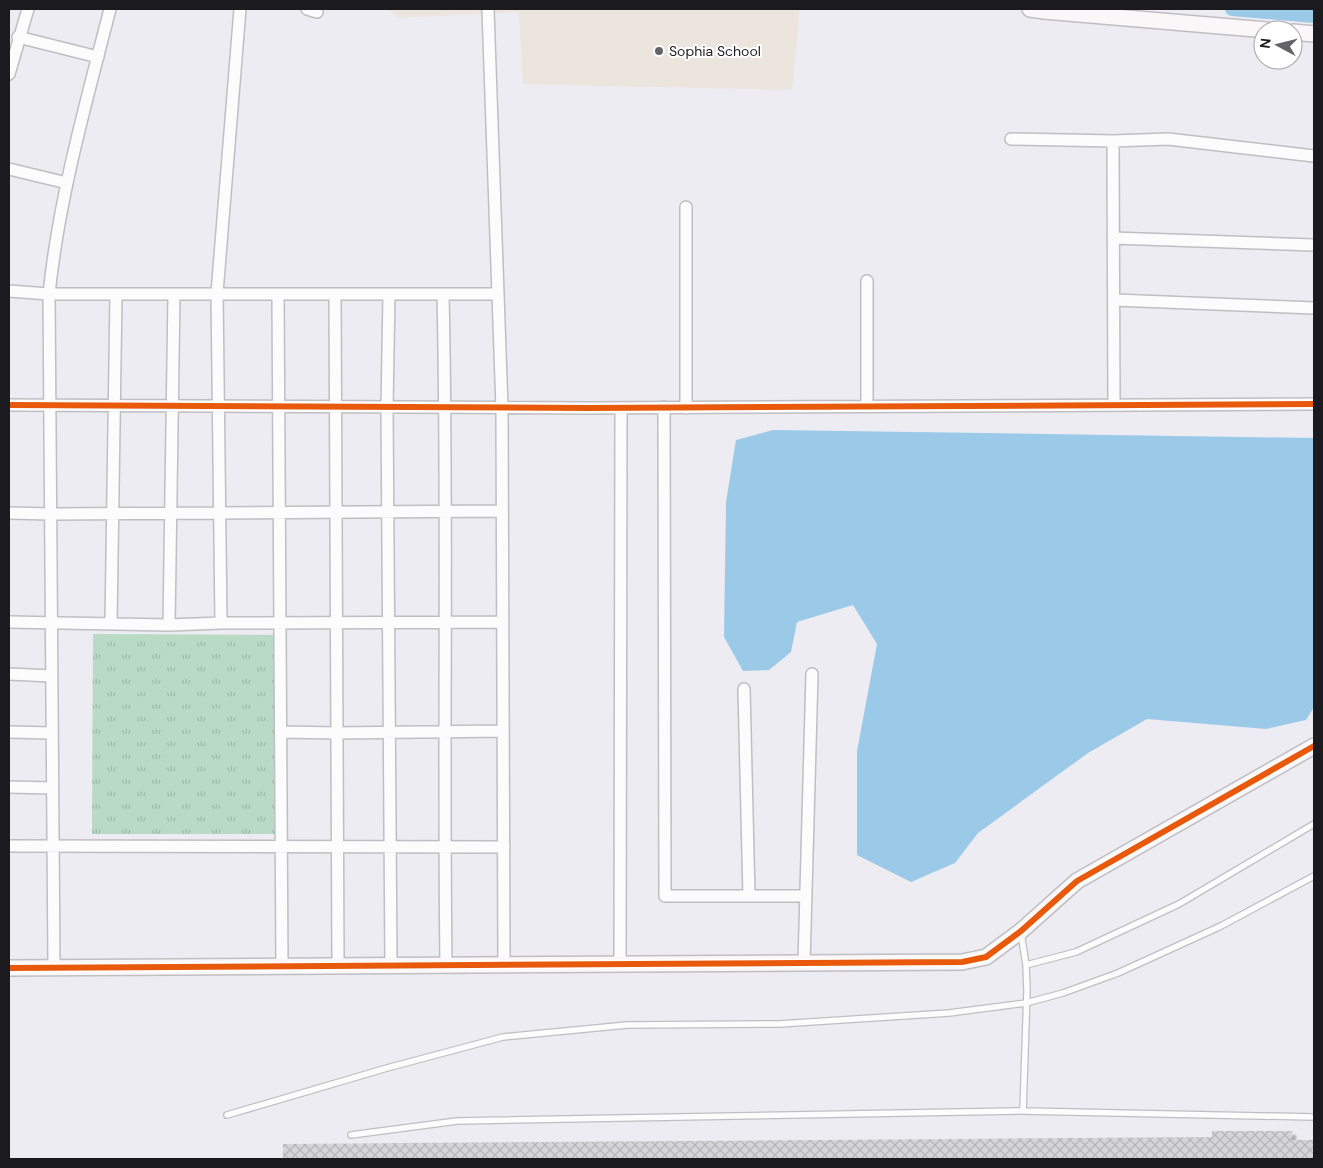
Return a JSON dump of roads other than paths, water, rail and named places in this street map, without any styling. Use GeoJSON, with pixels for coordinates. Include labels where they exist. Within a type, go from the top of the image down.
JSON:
{"type":"FeatureCollection","features":[{"type":"Feature","properties":{"kind":"street"},"geometry":{"type":"LineString","coordinates":[[9,74],[18,37],[28,9]]}},
{"type":"Feature","properties":{"kind":"street"},"geometry":{"type":"LineString","coordinates":[[54,968],[49,294],[67,183],[110,9]]}},
{"type":"Feature","properties":{"kind":"street"},"geometry":{"type":"LineString","coordinates":[[221,623],[217,293],[240,9]]}},
{"type":"Feature","properties":{"kind":"street"},"geometry":{"type":"LineString","coordinates":[[1030,9],[1044,12],[1253,29]]}},
{"type":"Feature","properties":{"kind":"street"},"geometry":{"type":"LineString","coordinates":[[488,10],[502,408],[504,964]]}},
{"type":"Feature","properties":{"kind":"street"},"geometry":{"type":"LineString","coordinates":[[18,37],[98,57]]}},
{"type":"Feature","properties":{"kind":"street"},"geometry":{"type":"LineString","coordinates":[[1011,138],[1113,141],[1168,139],[1314,156]]}},
{"type":"Feature","properties":{"kind":"street"},"geometry":{"type":"LineString","coordinates":[[1113,141],[1114,405]]}},
{"type":"Feature","properties":{"kind":"street"},"geometry":{"type":"LineString","coordinates":[[9,169],[67,183]]}},
{"type":"Feature","properties":{"kind":"street"},"geometry":{"type":"LineString","coordinates":[[686,207],[686,408]]}},
{"type":"Feature","properties":{"kind":"street"},"geometry":{"type":"LineString","coordinates":[[1113,238],[1314,244]]}},
{"type":"Feature","properties":{"kind":"street"},"geometry":{"type":"LineString","coordinates":[[867,406],[868,281]]}},
{"type":"Feature","properties":{"kind":"street"},"geometry":{"type":"LineString","coordinates":[[9,291],[49,294],[498,294]]}},
{"type":"Feature","properties":{"kind":"street"},"geometry":{"type":"LineString","coordinates":[[111,624],[116,294]]}},
{"type":"Feature","properties":{"kind":"street"},"geometry":{"type":"LineString","coordinates":[[169,624],[174,294]]}},
{"type":"Feature","properties":{"kind":"street"},"geometry":{"type":"LineString","coordinates":[[278,294],[282,967]]}},
{"type":"Feature","properties":{"kind":"street"},"geometry":{"type":"LineString","coordinates":[[335,294],[338,965]]}},
{"type":"Feature","properties":{"kind":"street"},"geometry":{"type":"LineString","coordinates":[[389,294],[387,407],[391,965]]}},
{"type":"Feature","properties":{"kind":"street"},"geometry":{"type":"LineString","coordinates":[[444,294],[446,407],[446,964]]}},
{"type":"Feature","properties":{"kind":"street"},"geometry":{"type":"LineString","coordinates":[[1114,300],[1314,308]]}},
{"type":"Feature","properties":{"kind":"street"},"geometry":{"type":"LineString","coordinates":[[9,405],[686,408],[1314,404]]}},
{"type":"Feature","properties":{"kind":"street"},"geometry":{"type":"LineString","coordinates":[[664,407],[665,896],[806,896]]}},
{"type":"Feature","properties":{"kind":"street"},"geometry":{"type":"LineString","coordinates":[[620,964],[621,408]]}},
{"type":"Feature","properties":{"kind":"street"},"geometry":{"type":"LineString","coordinates":[[9,513],[502,512]]}},
{"type":"Feature","properties":{"kind":"street"},"geometry":{"type":"LineString","coordinates":[[9,622],[169,624],[503,622]]}},
{"type":"Feature","properties":{"kind":"street"},"geometry":{"type":"LineString","coordinates":[[9,674],[52,676]]}},
{"type":"Feature","properties":{"kind":"street"},"geometry":{"type":"LineString","coordinates":[[804,963],[812,674]]}},
{"type":"Feature","properties":{"kind":"street"},"geometry":{"type":"LineString","coordinates":[[744,689],[750,896]]}},
{"type":"Feature","properties":{"kind":"street"},"geometry":{"type":"LineString","coordinates":[[281,732],[503,731]]}},
{"type":"Feature","properties":{"kind":"street"},"geometry":{"type":"LineString","coordinates":[[9,732],[52,733]]}},
{"type":"Feature","properties":{"kind":"street"},"geometry":{"type":"LineString","coordinates":[[9,968],[962,962],[986,956],[1021,931],[1077,881],[1314,746]]}},
{"type":"Feature","properties":{"kind":"street"},"geometry":{"type":"LineString","coordinates":[[9,786],[52,788]]}},
{"type":"Feature","properties":{"kind":"street"},"geometry":{"type":"LineString","coordinates":[[9,846],[504,846]]}},
{"type":"Feature","properties":{"kind":"lane"},"geometry":{"type":"LineString","coordinates":[[1026,965],[1076,952],[1179,904],[1314,824]]}},
{"type":"Feature","properties":{"kind":"lane"},"geometry":{"type":"LineString","coordinates":[[227,1115],[387,1068],[503,1037],[627,1025],[779,1024],[949,1013],[1026,1003],[1063,993],[1118,974],[1221,926],[1314,876]]}},
{"type":"Feature","properties":{"kind":"lane"},"geometry":{"type":"LineString","coordinates":[[1021,931],[1026,965],[1023,1111]]}},
{"type":"Feature","properties":{"kind":"lane"},"geometry":{"type":"LineString","coordinates":[[350,1135],[457,1121],[1023,1111],[1314,1117]]}},
{"type":"Feature","properties":{"kind":"water"},"geometry":{"type":"Polygon","coordinates":[[[773,430],[1314,438],[1314,707],[1306,720],[1266,729],[1147,719],[1088,753],[978,833],[955,863],[911,882],[857,855],[857,751],[877,644],[853,605],[797,622],[791,652],[769,670],[743,671],[724,637],[726,502],[736,440],[773,430]]]}},
{"type":"Feature","properties":{"kind":"waterway"},"geometry":{"type":"LineString","coordinates":[[1232,9],[1314,16]]}},
{"type":"Feature","properties":{"kind":"place","name":"Sophia School"},"geometry":{"type":"Point","coordinates":[659,51]}}]}
